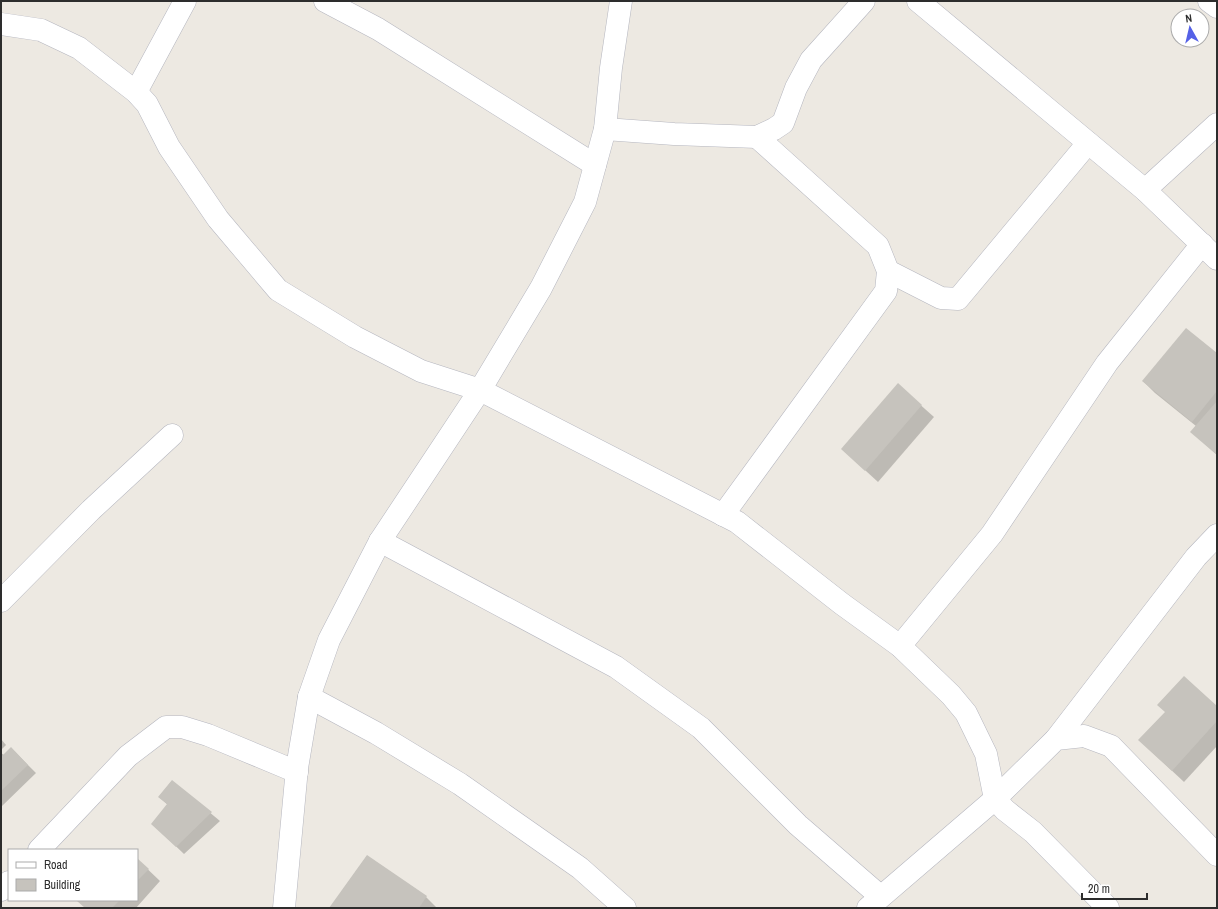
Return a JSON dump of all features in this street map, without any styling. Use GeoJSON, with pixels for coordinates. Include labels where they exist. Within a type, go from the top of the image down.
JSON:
{"type":"FeatureCollection","features":[{"type":"Feature","properties":{"kind":"street"},"geometry":{"type":"LineString","coordinates":[[136,92],[185,1]]}},
{"type":"Feature","properties":{"kind":"street"},"geometry":{"type":"LineString","coordinates":[[326,1],[378,29],[595,165]]}},
{"type":"Feature","properties":{"kind":"street"},"geometry":{"type":"LineString","coordinates":[[287,906],[297,772],[309,697],[329,640],[380,541],[480,390],[541,288],[585,202],[605,129],[611,68],[621,1]]}},
{"type":"Feature","properties":{"kind":"street"},"geometry":{"type":"LineString","coordinates":[[605,129],[674,134],[757,137],[784,123],[796,88],[811,60],[864,1]]}},
{"type":"Feature","properties":{"kind":"street"},"geometry":{"type":"LineString","coordinates":[[900,646],[992,534],[1107,363],[1210,251],[1145,190],[918,1]]}},
{"type":"Feature","properties":{"kind":"street"},"geometry":{"type":"LineString","coordinates":[[1209,1],[1217,7]]}},
{"type":"Feature","properties":{"kind":"street"},"geometry":{"type":"LineString","coordinates":[[1,24],[41,30],[80,48],[136,92],[147,104],[169,146],[218,219],[278,290],[355,337],[421,371],[480,390],[737,522],[842,604],[900,646],[951,695],[966,713],[986,754],[995,799],[1005,810],[1033,832],[1108,908]]}},
{"type":"Feature","properties":{"kind":"street"},"geometry":{"type":"LineString","coordinates":[[1145,190],[1217,124]]}},
{"type":"Feature","properties":{"kind":"street"},"geometry":{"type":"LineString","coordinates":[[723,515],[886,291],[888,271],[878,246],[757,137]]}},
{"type":"Feature","properties":{"kind":"street"},"geometry":{"type":"LineString","coordinates":[[888,271],[941,298],[958,299],[1088,143]]}},
{"type":"Feature","properties":{"kind":"street"},"geometry":{"type":"LineString","coordinates":[[1,601],[91,510],[172,435]]}},
{"type":"Feature","properties":{"kind":"street"},"geometry":{"type":"LineString","coordinates":[[380,541],[616,667],[701,728],[874,902],[995,799],[1056,739],[1196,557],[1217,535]]}},
{"type":"Feature","properties":{"kind":"street"},"geometry":{"type":"LineString","coordinates":[[309,697],[376,733],[460,784],[580,868],[625,908]]}},
{"type":"Feature","properties":{"kind":"street"},"geometry":{"type":"LineString","coordinates":[[40,849],[128,756],[166,727],[182,727],[208,735],[297,772]]}},
{"type":"Feature","properties":{"kind":"street"},"geometry":{"type":"LineString","coordinates":[[1056,739],[1084,736],[1111,746],[1217,855]]}},
{"type":"Feature","properties":{"kind":"building"},"geometry":{"type":"Polygon","coordinates":[[[1186,328],[1217,353],[1217,391],[1192,422],[1142,381],[1186,328]]]}},
{"type":"Feature","properties":{"kind":"building"},"geometry":{"type":"Polygon","coordinates":[[[898,383],[922,405],[865,471],[841,449],[898,383]]]}},
{"type":"Feature","properties":{"kind":"building"},"geometry":{"type":"Polygon","coordinates":[[[1217,401],[1217,455],[1190,432],[1217,401]]]}},
{"type":"Feature","properties":{"kind":"building"},"geometry":{"type":"Polygon","coordinates":[[[1184,676],[1217,706],[1217,721],[1172,771],[1138,740],[1165,712],[1157,705],[1184,676]]]}},
{"type":"Feature","properties":{"kind":"building"},"geometry":{"type":"Polygon","coordinates":[[[11,747],[28,765],[1,791],[1,757],[11,747]]]}},
{"type":"Feature","properties":{"kind":"building"},"geometry":{"type":"Polygon","coordinates":[[[172,780],[212,812],[176,847],[151,824],[167,804],[158,797],[172,780]]]}},
{"type":"Feature","properties":{"kind":"building"},"geometry":{"type":"Polygon","coordinates":[[[367,855],[427,896],[419,908],[329,908],[367,855]]]}},
{"type":"Feature","properties":{"kind":"building"},"geometry":{"type":"Polygon","coordinates":[[[138,859],[149,869],[138,880],[138,859]]]}},
{"type":"Feature","properties":{"kind":"building"},"geometry":{"type":"Polygon","coordinates":[[[77,901],[119,901],[112,908],[85,908],[77,901]]]}}]}
